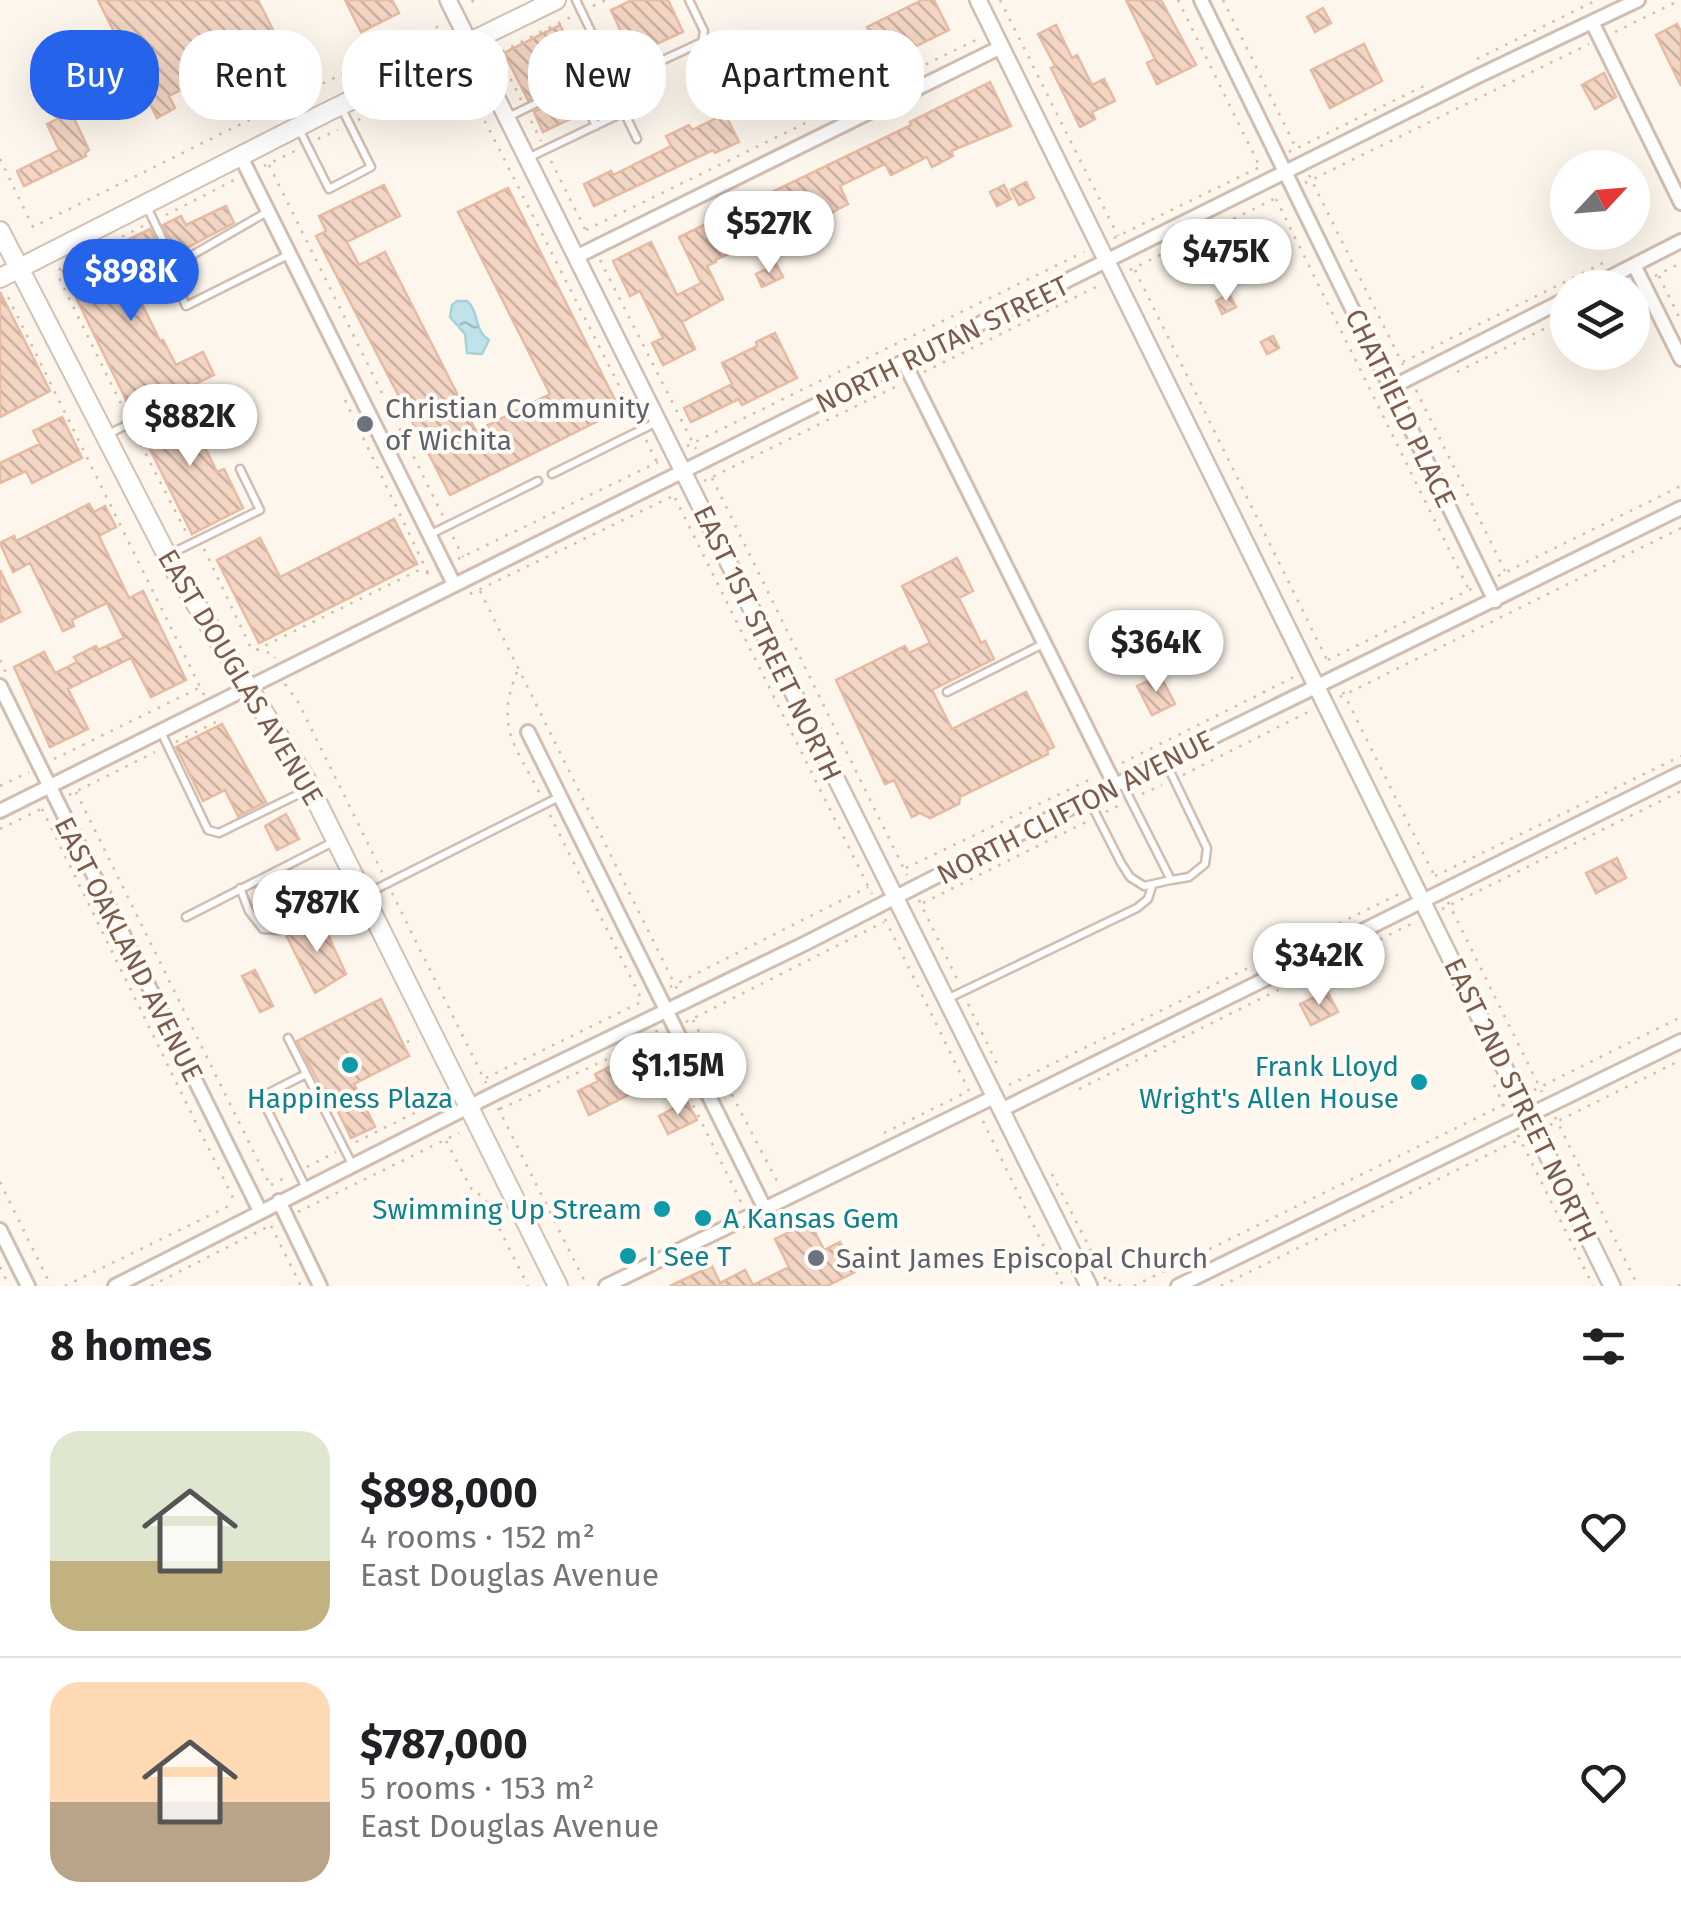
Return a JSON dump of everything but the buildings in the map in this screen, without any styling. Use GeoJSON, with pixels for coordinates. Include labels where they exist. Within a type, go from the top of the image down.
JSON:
{"type":"FeatureCollection","features":[{"type":"Feature","properties":{"kind":"main road"},"geometry":{"type":"LineString","coordinates":[[494,30],[556,0]]}},
{"type":"Feature","properties":{"kind":"main road"},"geometry":{"type":"LineString","coordinates":[[0,278],[150,213],[245,165],[298,127],[340,106]]}},
{"type":"Feature","properties":{"kind":"main road","name":"EAST DOUGLAS AVENUE"},"geometry":{"type":"LineString","coordinates":[[0,230],[166,555],[310,788],[558,1286]]}},
{"type":"Feature","properties":{"kind":"street","name":"EAST 1ST STREET NORTH"},"geometry":{"type":"LineString","coordinates":[[448,0],[463,30]]}},
{"type":"Feature","properties":{"kind":"street","name":"EAST 2ND STREET NORTH"},"geometry":{"type":"LineString","coordinates":[[978,0],[1612,1286]]}},
{"type":"Feature","properties":{"kind":"street","name":"CHATFIELD PLACE"},"geometry":{"type":"LineString","coordinates":[[1201,0],[1495,601]]}},
{"type":"Feature","properties":{"kind":"street","name":"NORTH RUTAN STREET"},"geometry":{"type":"LineString","coordinates":[[0,811],[904,362],[1111,269],[1286,172],[1638,0]]}},
{"type":"Feature","properties":{"kind":"street"},"geometry":{"type":"LineString","coordinates":[[1592,22],[1681,202]]}},
{"type":"Feature","properties":{"kind":"street"},"geometry":{"type":"LineString","coordinates":[[576,257],[1001,46]]}},
{"type":"Feature","properties":{"kind":"street","name":"EAST 1ST STREET NORTH"},"geometry":{"type":"LineString","coordinates":[[508,120],[1089,1286]]}},
{"type":"Feature","properties":{"kind":"street"},"geometry":{"type":"LineString","coordinates":[[245,165],[454,584]]}},
{"type":"Feature","properties":{"kind":"street"},"geometry":{"type":"LineString","coordinates":[[1624,270],[1681,241]]}},
{"type":"Feature","properties":{"kind":"street"},"geometry":{"type":"LineString","coordinates":[[1634,265],[1681,360]]}},
{"type":"Feature","properties":{"kind":"street"},"geometry":{"type":"LineString","coordinates":[[1392,387],[1550,307]]}},
{"type":"Feature","properties":{"kind":"street"},"geometry":{"type":"LineString","coordinates":[[904,362],[1108,770],[1119,784]]}},
{"type":"Feature","properties":{"kind":"street","name":"NORTH CLIFTON AVENUE"},"geometry":{"type":"LineString","coordinates":[[115,1286],[260,1210],[1681,508]]}},
{"type":"Feature","properties":{"kind":"street","name":"EAST OAKLAND AVENUE"},"geometry":{"type":"LineString","coordinates":[[4,681],[48,788],[49,805],[260,1210]]}},
{"type":"Feature","properties":{"kind":"street"},"geometry":{"type":"LineString","coordinates":[[528,732],[762,1201]]}},
{"type":"Feature","properties":{"kind":"street"},"geometry":{"type":"LineString","coordinates":[[606,1286],[762,1201],[1424,902],[1681,773]]}},
{"type":"Feature","properties":{"kind":"street"},"geometry":{"type":"LineString","coordinates":[[1178,1286],[1533,1123],[1549,1106],[1681,1041]]}},
{"type":"Feature","properties":{"kind":"street"},"geometry":{"type":"LineString","coordinates":[[278,1202],[320,1286]]}},
{"type":"Feature","properties":{"kind":"street"},"geometry":{"type":"LineString","coordinates":[[0,1230],[28,1286]]}},
{"type":"Feature","properties":{"kind":"lane"},"geometry":{"type":"LineString","coordinates":[[576,0],[613,77],[620,80],[702,42],[704,30],[689,0]]}},
{"type":"Feature","properties":{"kind":"lane"},"geometry":{"type":"LineString","coordinates":[[508,118],[576,84],[596,126]]}},
{"type":"Feature","properties":{"kind":"lane"},"geometry":{"type":"LineString","coordinates":[[298,127],[329,189],[372,167],[340,106]]}},
{"type":"Feature","properties":{"kind":"lane"},"geometry":{"type":"LineString","coordinates":[[527,159],[624,112],[636,138]]}},
{"type":"Feature","properties":{"kind":"lane"},"geometry":{"type":"LineString","coordinates":[[175,265],[268,212]]}},
{"type":"Feature","properties":{"kind":"lane"},"geometry":{"type":"LineString","coordinates":[[150,213],[175,265],[174,278],[186,306],[289,254]]}},
{"type":"Feature","properties":{"kind":"lane"},"geometry":{"type":"LineString","coordinates":[[105,435],[198,391],[219,430]]}},
{"type":"Feature","properties":{"kind":"lane"},"geometry":{"type":"LineString","coordinates":[[552,474],[658,422]]}},
{"type":"Feature","properties":{"kind":"lane"},"geometry":{"type":"LineString","coordinates":[[166,555],[260,510],[240,468]]}},
{"type":"Feature","properties":{"kind":"lane"},"geometry":{"type":"LineString","coordinates":[[429,535],[538,481]]}},
{"type":"Feature","properties":{"kind":"lane"},"geometry":{"type":"LineString","coordinates":[[947,692],[1044,643]]}},
{"type":"Feature","properties":{"kind":"lane"},"geometry":{"type":"LineString","coordinates":[[160,731],[208,830],[219,833],[310,788]]}},
{"type":"Feature","properties":{"kind":"lane"},"geometry":{"type":"LineString","coordinates":[[1089,800],[1130,877],[1144,886],[1152,886],[1198,872],[1208,855],[1165,762]]}},
{"type":"Feature","properties":{"kind":"lane"},"geometry":{"type":"LineString","coordinates":[[1119,784],[1170,880]]}},
{"type":"Feature","properties":{"kind":"lane"},"geometry":{"type":"LineString","coordinates":[[240,888],[263,929],[279,930],[364,895],[560,796]]}},
{"type":"Feature","properties":{"kind":"lane"},"geometry":{"type":"LineString","coordinates":[[186,917],[336,840]]}},
{"type":"Feature","properties":{"kind":"lane"},"geometry":{"type":"LineString","coordinates":[[946,1000],[1137,908],[1148,900],[1152,886]]}},
{"type":"Feature","properties":{"kind":"lane"},"geometry":{"type":"LineString","coordinates":[[288,1038],[352,1166]]}},
{"type":"Feature","properties":{"kind":"lane"},"geometry":{"type":"LineString","coordinates":[[306,1074],[261,1098],[306,1188]]}},
{"type":"Feature","properties":{"kind":"path"},"geometry":{"type":"LineString","coordinates":[[472,0],[476,8]]}},
{"type":"Feature","properties":{"kind":"path"},"geometry":{"type":"LineString","coordinates":[[606,0],[494,56],[504,65],[702,461]]}},
{"type":"Feature","properties":{"kind":"path"},"geometry":{"type":"LineString","coordinates":[[1000,0],[1118,236]]}},
{"type":"Feature","properties":{"kind":"path"},"geometry":{"type":"LineString","coordinates":[[1178,0],[1260,166]]}},
{"type":"Feature","properties":{"kind":"path"},"geometry":{"type":"LineString","coordinates":[[1223,0],[1506,573]]}},
{"type":"Feature","properties":{"kind":"path"},"geometry":{"type":"LineString","coordinates":[[1473,61],[1597,0]]}},
{"type":"Feature","properties":{"kind":"path"},"geometry":{"type":"LineString","coordinates":[[691,487],[912,378],[1111,269],[1134,268],[1680,0]]}},
{"type":"Feature","properties":{"kind":"path"},"geometry":{"type":"LineString","coordinates":[[0,159],[33,227],[443,24]]}},
{"type":"Feature","properties":{"kind":"path"},"geometry":{"type":"LineString","coordinates":[[586,230],[979,38]]}},
{"type":"Feature","properties":{"kind":"path"},"geometry":{"type":"LineString","coordinates":[[91,252],[150,213],[245,165],[268,164],[463,72],[666,479]]}},
{"type":"Feature","properties":{"kind":"path"},"geometry":{"type":"LineString","coordinates":[[674,453],[1438,78]]}},
{"type":"Feature","properties":{"kind":"path"},"geometry":{"type":"LineString","coordinates":[[268,164],[472,575]]}},
{"type":"Feature","properties":{"kind":"path"},"geometry":{"type":"LineString","coordinates":[[1276,198],[1469,590]]}},
{"type":"Feature","properties":{"kind":"path"},"geometry":{"type":"LineString","coordinates":[[1402,362],[1611,259]]}},
{"type":"Feature","properties":{"kind":"path"},"geometry":{"type":"LineString","coordinates":[[60,268],[60,280],[188,536],[202,547],[251,648],[274,654],[586,1286]]}},
{"type":"Feature","properties":{"kind":"path"},"geometry":{"type":"LineString","coordinates":[[1134,268],[1328,660]]}},
{"type":"Feature","properties":{"kind":"path"},"geometry":{"type":"LineString","coordinates":[[1658,274],[1681,321]]}},
{"type":"Feature","properties":{"kind":"path"},"geometry":{"type":"LineString","coordinates":[[0,299],[7,295],[209,707]]}},
{"type":"Feature","properties":{"kind":"path"},"geometry":{"type":"LineString","coordinates":[[1450,375],[1550,326]]}},
{"type":"Feature","properties":{"kind":"path"},"geometry":{"type":"LineString","coordinates":[[256,650],[419,570],[428,573],[444,566],[657,462]]}},
{"type":"Feature","properties":{"kind":"path"},"geometry":{"type":"LineString","coordinates":[[712,477],[1008,1086],[1681,756]]}},
{"type":"Feature","properties":{"kind":"path"},"geometry":{"type":"LineString","coordinates":[[886,878],[1681,486]]}},
{"type":"Feature","properties":{"kind":"path"},"geometry":{"type":"LineString","coordinates":[[463,598],[674,495],[968,1091]]}},
{"type":"Feature","properties":{"kind":"path"},"geometry":{"type":"LineString","coordinates":[[480,590],[674,984],[779,1185],[762,1201],[741,1204],[651,1018]]}},
{"type":"Feature","properties":{"kind":"path"},"geometry":{"type":"LineString","coordinates":[[0,660],[4,681]]}},
{"type":"Feature","properties":{"kind":"path"},"geometry":{"type":"LineString","coordinates":[[518,669],[506,699],[505,716],[511,738],[642,1001]]}},
{"type":"Feature","properties":{"kind":"path"},"geometry":{"type":"LineString","coordinates":[[1336,678],[1435,876]]}},
{"type":"Feature","properties":{"kind":"path"},"geometry":{"type":"LineString","coordinates":[[201,688],[50,761],[76,792],[270,1186]]}},
{"type":"Feature","properties":{"kind":"path"},"geometry":{"type":"LineString","coordinates":[[0,830],[216,722]]}},
{"type":"Feature","properties":{"kind":"path"},"geometry":{"type":"LineString","coordinates":[[0,786],[38,767]]}},
{"type":"Feature","properties":{"kind":"path"},"geometry":{"type":"LineString","coordinates":[[49,805],[236,1202]]}},
{"type":"Feature","properties":{"kind":"path"},"geometry":{"type":"LineString","coordinates":[[484,1079],[869,886]]}},
{"type":"Feature","properties":{"kind":"path"},"geometry":{"type":"LineString","coordinates":[[1443,892],[1638,1286]]}},
{"type":"Feature","properties":{"kind":"path"},"geometry":{"type":"LineString","coordinates":[[1134,1286],[1681,1017]]}},
{"type":"Feature","properties":{"kind":"path"},"geometry":{"type":"LineString","coordinates":[[1220,1286],[1533,1123],[1557,1121],[1681,1060]]}},
{"type":"Feature","properties":{"kind":"path"},"geometry":{"type":"LineString","coordinates":[[882,1134],[968,1091],[995,1098]]}},
{"type":"Feature","properties":{"kind":"path"},"geometry":{"type":"LineString","coordinates":[[976,1106],[1063,1286]]}},
{"type":"Feature","properties":{"kind":"path"},"geometry":{"type":"LineString","coordinates":[[151,1286],[458,1133]]}},
{"type":"Feature","properties":{"kind":"path"},"geometry":{"type":"LineString","coordinates":[[446,1139],[472,1192],[484,1196],[528,1286]]}},
{"type":"Feature","properties":{"kind":"path"},"geometry":{"type":"LineString","coordinates":[[1048,1165],[1109,1286]]}},
{"type":"Feature","properties":{"kind":"path"},"geometry":{"type":"LineString","coordinates":[[0,1182],[51,1286]]}},
{"type":"Feature","properties":{"kind":"path"},"geometry":{"type":"LineString","coordinates":[[271,1226],[300,1286]]}},
{"type":"Feature","properties":{"kind":"path"},"geometry":{"type":"LineString","coordinates":[[0,1267],[10,1286]]}},
{"type":"Feature","properties":{"kind":"water"},"geometry":{"type":"Polygon","coordinates":[[[457,301],[471,305],[489,340],[482,354],[467,353],[465,334],[450,317],[457,301]]]}},
{"type":"Feature","properties":{"kind":"place","name":"Christian Community of Wichita"},"geometry":{"type":"Point","coordinates":[365,424]}},
{"type":"Feature","properties":{"kind":"place","name":"Happiness Plaza"},"geometry":{"type":"Point","coordinates":[350,1065]}},
{"type":"Feature","properties":{"kind":"place","name":"Frank Lloyd Wright's Allen House"},"geometry":{"type":"Point","coordinates":[1419,1082]}},
{"type":"Feature","properties":{"kind":"place","name":"Swimming Up Stream"},"geometry":{"type":"Point","coordinates":[662,1209]}},
{"type":"Feature","properties":{"kind":"place","name":"A Kansas Gem"},"geometry":{"type":"Point","coordinates":[703,1218]}},
{"type":"Feature","properties":{"kind":"place","name":"I See T"},"geometry":{"type":"Point","coordinates":[628,1256]}},
{"type":"Feature","properties":{"kind":"place","name":"Saint James Episcopal Church"},"geometry":{"type":"Point","coordinates":[816,1258]}}]}
